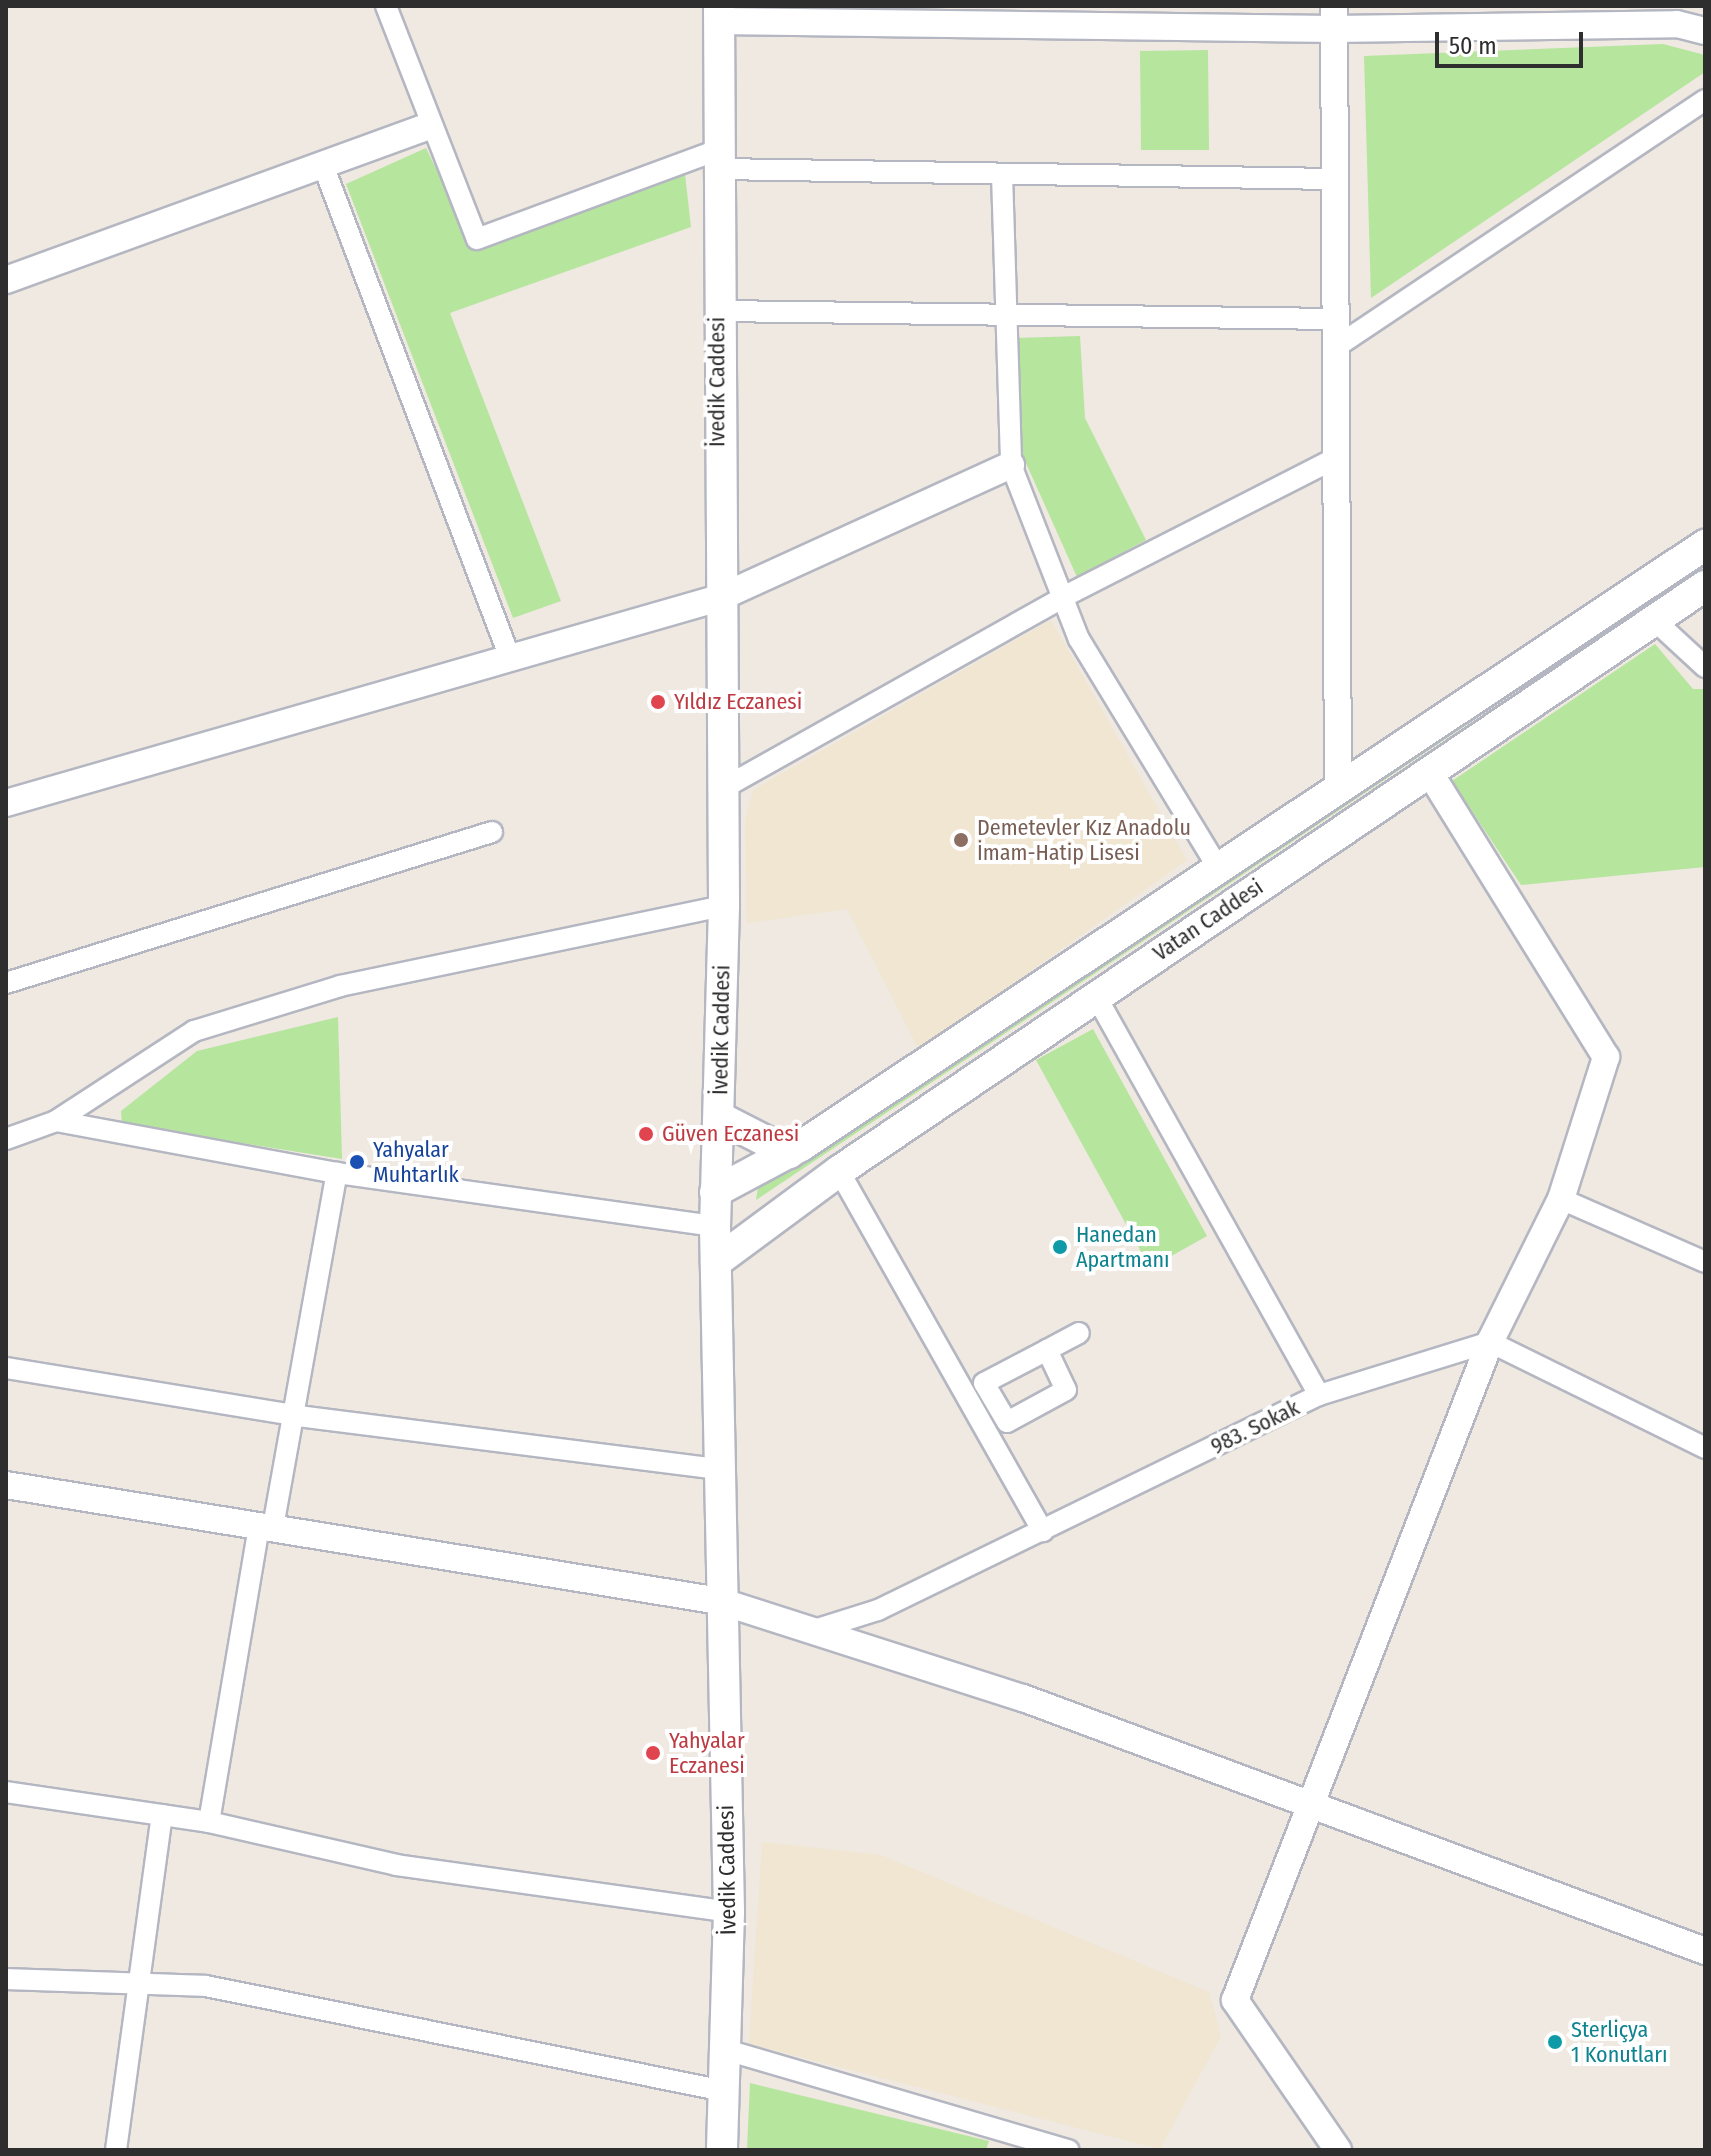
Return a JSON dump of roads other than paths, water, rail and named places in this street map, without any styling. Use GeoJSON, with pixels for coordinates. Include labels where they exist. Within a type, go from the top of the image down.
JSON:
{"type":"FeatureCollection","features":[{"type":"Feature","properties":{"kind":"main road","name":"İvedik Caddesi"},"geometry":{"type":"LineString","coordinates":[[719,14],[717,311],[720,790],[724,906],[715,1226],[717,1469],[729,1912],[722,2150]]}},
{"type":"Feature","properties":{"kind":"main road","name":"Vatan Caddesi"},"geometry":{"type":"LineString","coordinates":[[715,1192],[789,1153],[1705,545]]}},
{"type":"Feature","properties":{"kind":"main road","name":"Vatan Caddesi"},"geometry":{"type":"LineString","coordinates":[[716,1262],[839,1171],[1705,586]]}},
{"type":"Feature","properties":{"kind":"main road"},"geometry":{"type":"LineString","coordinates":[[719,1117],[789,1153]]}},
{"type":"Feature","properties":{"kind":"street"},"geometry":{"type":"LineString","coordinates":[[386,6],[428,126],[477,239],[718,160],[1002,174],[1335,179]]}},
{"type":"Feature","properties":{"kind":"street"},"geometry":{"type":"LineString","coordinates":[[719,14],[1334,18],[1677,24],[1705,31]]}},
{"type":"Feature","properties":{"kind":"street"},"geometry":{"type":"LineString","coordinates":[[1334,18],[1338,787]]}},
{"type":"Feature","properties":{"kind":"street"},"geometry":{"type":"LineString","coordinates":[[1336,347],[1705,100]]}},
{"type":"Feature","properties":{"kind":"street"},"geometry":{"type":"LineString","coordinates":[[6,280],[428,126]]}},
{"type":"Feature","properties":{"kind":"street"},"geometry":{"type":"LineString","coordinates":[[323,165],[510,658]]}},
{"type":"Feature","properties":{"kind":"street"},"geometry":{"type":"LineString","coordinates":[[1002,174],[1002,315],[1011,465],[1067,595],[1079,639],[1218,868]]}},
{"type":"Feature","properties":{"kind":"street"},"geometry":{"type":"LineString","coordinates":[[717,311],[1336,319]]}},
{"type":"Feature","properties":{"kind":"street"},"geometry":{"type":"LineString","coordinates":[[720,790],[1067,595],[1338,457]]}},
{"type":"Feature","properties":{"kind":"street"},"geometry":{"type":"LineString","coordinates":[[6,803],[719,598],[1011,465]]}},
{"type":"Feature","properties":{"kind":"street"},"geometry":{"type":"LineString","coordinates":[[1653,619],[1705,667]]}},
{"type":"Feature","properties":{"kind":"street"},"geometry":{"type":"LineString","coordinates":[[1338,2150],[1235,2000],[1308,1804],[1490,1342],[1561,1199],[1606,1057],[1429,771]]}},
{"type":"Feature","properties":{"kind":"street"},"geometry":{"type":"LineString","coordinates":[[6,983],[492,832]]}},
{"type":"Feature","properties":{"kind":"street"},"geometry":{"type":"LineString","coordinates":[[6,1139],[56,1121],[194,1031],[340,986],[724,906]]}},
{"type":"Feature","properties":{"kind":"street"},"geometry":{"type":"LineString","coordinates":[[1096,996],[1319,1395]]}},
{"type":"Feature","properties":{"kind":"street"},"geometry":{"type":"LineString","coordinates":[[56,1121],[337,1173],[715,1226]]}},
{"type":"Feature","properties":{"kind":"street"},"geometry":{"type":"LineString","coordinates":[[839,1171],[1043,1531]]}},
{"type":"Feature","properties":{"kind":"street"},"geometry":{"type":"LineString","coordinates":[[209,1822],[266,1526],[298,1416],[337,1173]]}},
{"type":"Feature","properties":{"kind":"street"},"geometry":{"type":"LineString","coordinates":[[1561,1199],[1705,1262]]}},
{"type":"Feature","properties":{"kind":"street"},"geometry":{"type":"LineString","coordinates":[[1047,1350],[1079,1333]]}},
{"type":"Feature","properties":{"kind":"street"},"geometry":{"type":"LineString","coordinates":[[1490,1342],[1705,1448]]}},
{"type":"Feature","properties":{"kind":"street","name":"983. Sokak"},"geometry":{"type":"LineString","coordinates":[[811,1631],[878,1610],[1319,1395],[1490,1342]]}},
{"type":"Feature","properties":{"kind":"street"},"geometry":{"type":"LineString","coordinates":[[6,1368],[298,1416],[717,1469]]}},
{"type":"Feature","properties":{"kind":"street"},"geometry":{"type":"LineString","coordinates":[[6,1485],[720,1601],[1023,1698],[1705,1951]]}},
{"type":"Feature","properties":{"kind":"street"},"geometry":{"type":"LineString","coordinates":[[6,1792],[209,1822],[396,1865],[729,1912]]}},
{"type":"Feature","properties":{"kind":"street"},"geometry":{"type":"LineString","coordinates":[[116,2150],[162,1815]]}},
{"type":"Feature","properties":{"kind":"street"},"geometry":{"type":"LineString","coordinates":[[6,1979],[206,1986],[724,2091]]}},
{"type":"Feature","properties":{"kind":"street"},"geometry":{"type":"LineString","coordinates":[[726,2050],[1007,2141],[1069,2150]]}},
{"type":"Feature","properties":{"kind":"place","name":"Yıldız Eczanesi"},"geometry":{"type":"Point","coordinates":[658,702]}},
{"type":"Feature","properties":{"kind":"place","name":"Demetevler Kız Anadolu İmam-Hatip Lisesi"},"geometry":{"type":"Point","coordinates":[961,840]}},
{"type":"Feature","properties":{"kind":"place","name":"Güven Eczanesi"},"geometry":{"type":"Point","coordinates":[646,1134]}},
{"type":"Feature","properties":{"kind":"place","name":"Yahyalar Muhtarlık"},"geometry":{"type":"Point","coordinates":[357,1162]}},
{"type":"Feature","properties":{"kind":"place","name":"Hanedan Apartmanı"},"geometry":{"type":"Point","coordinates":[1060,1247]}},
{"type":"Feature","properties":{"kind":"place","name":"Yahyalar Eczanesi"},"geometry":{"type":"Point","coordinates":[653,1753]}},
{"type":"Feature","properties":{"kind":"place","name":"Sterliçya 1 Konutları"},"geometry":{"type":"Point","coordinates":[1555,2042]}}]}
